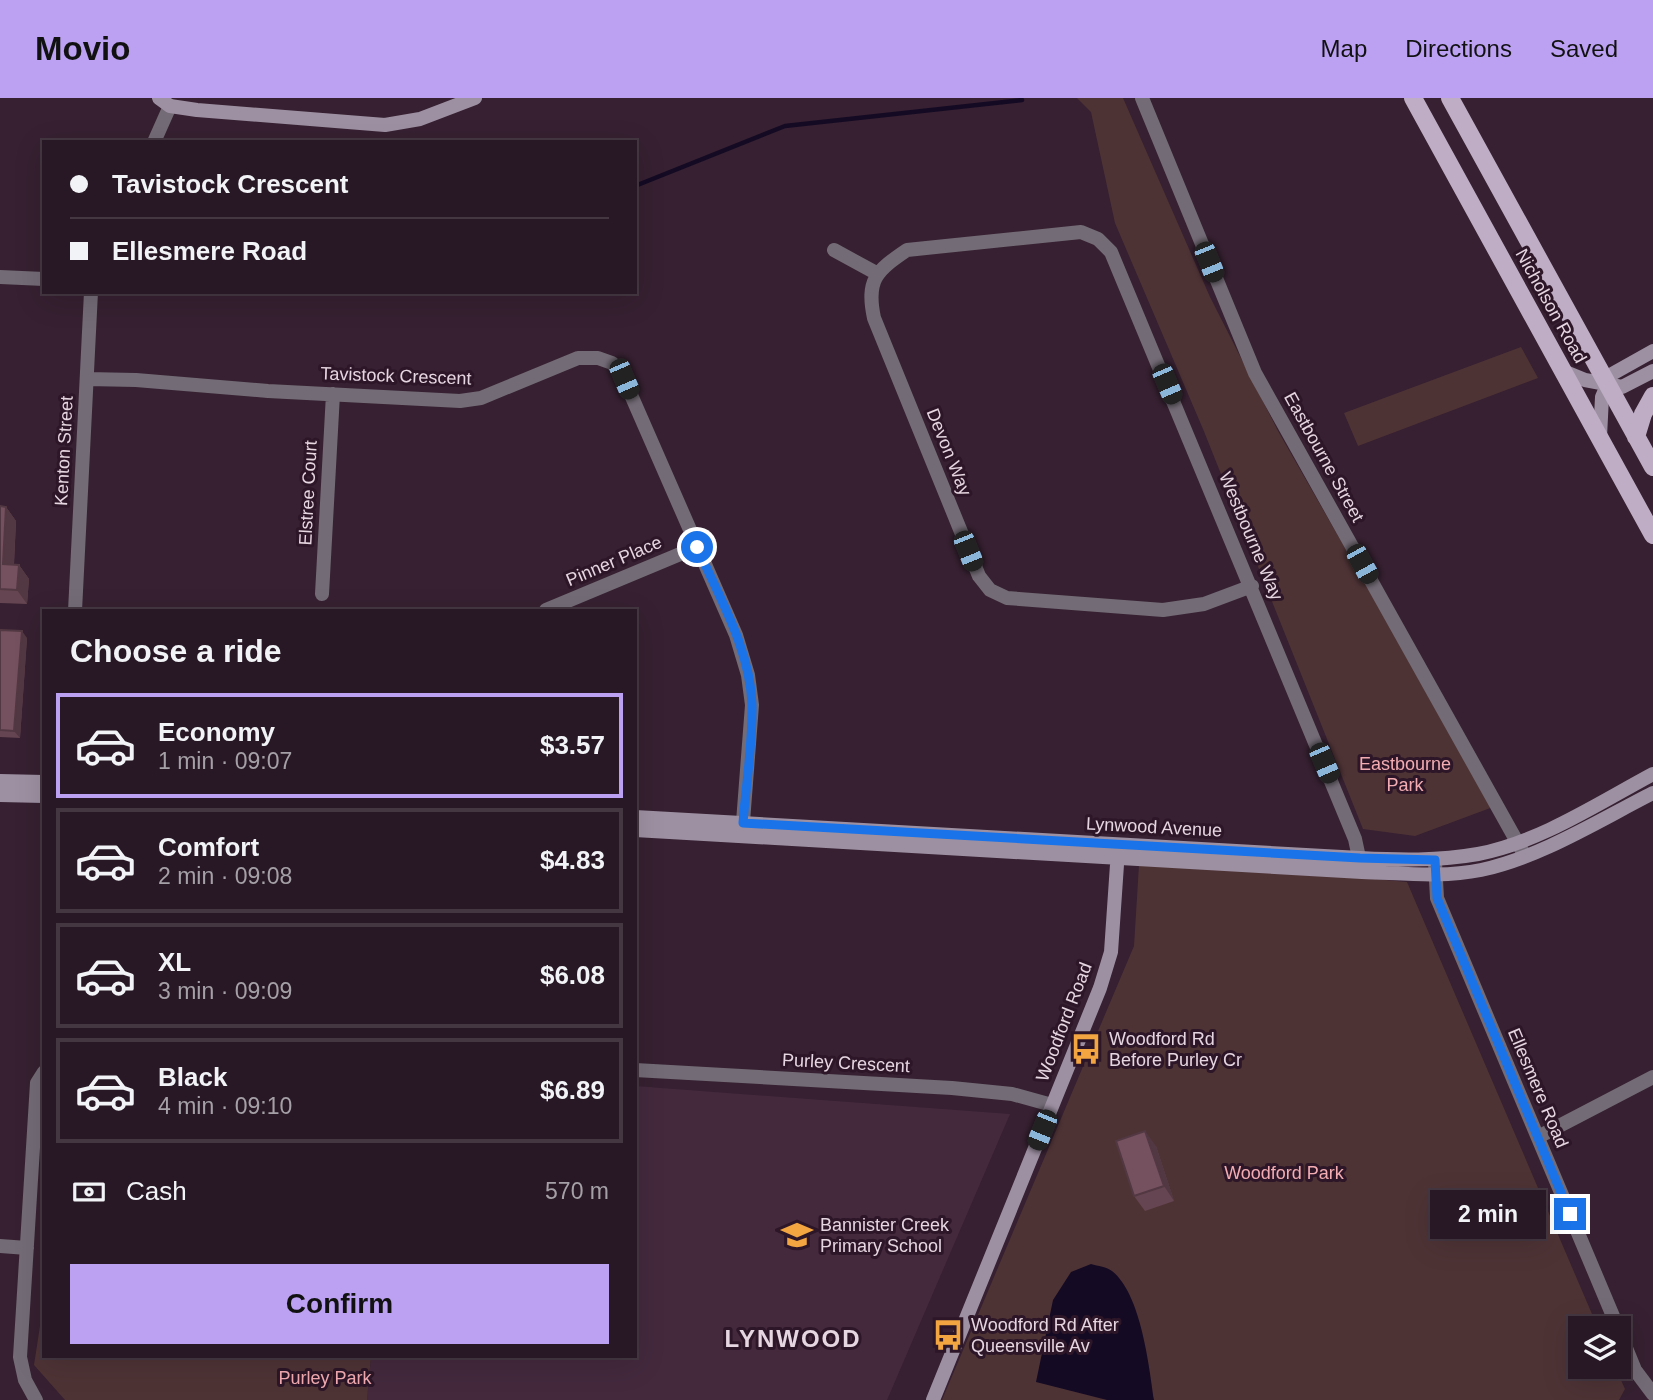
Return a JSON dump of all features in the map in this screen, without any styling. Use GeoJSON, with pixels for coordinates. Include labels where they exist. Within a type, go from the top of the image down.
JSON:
{"type":"FeatureCollection","features":[{"type":"Feature","properties":{"kind":"main road","name":"Nicholson Road"},"geometry":{"type":"LineString","coordinates":[[1413,98],[1653,535]]}},
{"type":"Feature","properties":{"kind":"main road","name":"Nicholson Road"},"geometry":{"type":"LineString","coordinates":[[1450,98],[1653,467]]}},
{"type":"Feature","properties":{"kind":"main road"},"geometry":{"type":"LineString","coordinates":[[1636,437],[1643,414],[1653,396]]}},
{"type":"Feature","properties":{"kind":"street"},"geometry":{"type":"LineString","coordinates":[[154,140],[164,102],[386,125],[420,119],[475,98]]}},
{"type":"Feature","properties":{"kind":"street","name":"Eastbourne Street"},"geometry":{"type":"LineString","coordinates":[[1142,98],[1255,373],[1522,849]]}},
{"type":"Feature","properties":{"kind":"street","name":"Westbourne Way"},"geometry":{"type":"LineString","coordinates":[[878,274],[889,262],[907,250],[1081,232],[1098,239],[1111,253],[1252,586],[1355,839],[1361,865]]}},
{"type":"Feature","properties":{"kind":"street"},"geometry":{"type":"LineString","coordinates":[[834,250],[878,274]]}},
{"type":"Feature","properties":{"kind":"street","name":"Devon Way"},"geometry":{"type":"LineString","coordinates":[[878,274],[872,284],[870,298],[874,318],[979,576],[990,590],[1007,598],[1163,610],[1204,604],[1252,586]]}},
{"type":"Feature","properties":{"kind":"street"},"geometry":{"type":"LineString","coordinates":[[0,277],[42,279]]}},
{"type":"Feature","properties":{"kind":"street","name":"Kenton Street"},"geometry":{"type":"LineString","coordinates":[[75,609],[91,294]]}},
{"type":"Feature","properties":{"kind":"street"},"geometry":{"type":"LineString","coordinates":[[1600,438],[1602,397],[1612,374],[1653,351]]}},
{"type":"Feature","properties":{"kind":"street","name":"Tavistock Crescent"},"geometry":{"type":"LineString","coordinates":[[86,379],[460,401],[481,398],[578,358],[598,358],[612,363],[621,372],[736,635],[748,675],[752,705],[742,830]]}},
{"type":"Feature","properties":{"kind":"street"},"geometry":{"type":"LineString","coordinates":[[1563,371],[1622,387],[1653,371]]}},
{"type":"Feature","properties":{"kind":"street","name":"Elstree Court"},"geometry":{"type":"LineString","coordinates":[[322,594],[333,394]]}},
{"type":"Feature","properties":{"kind":"street","name":"Pinner Place"},"geometry":{"type":"LineString","coordinates":[[548,609],[697,547]]}},
{"type":"Feature","properties":{"kind":"street","name":"Lynwood Avenue"},"geometry":{"type":"LineString","coordinates":[[637,830],[742,830],[1478,871],[1505,864],[1522,849],[1574,817],[1653,774]]}},
{"type":"Feature","properties":{"kind":"street"},"geometry":{"type":"LineString","coordinates":[[0,781],[42,782]]}},
{"type":"Feature","properties":{"kind":"street","name":"Lynwood Avenue"},"geometry":{"type":"LineString","coordinates":[[1522,849],[1653,793]]}},
{"type":"Feature","properties":{"kind":"street"},"geometry":{"type":"LineString","coordinates":[[0,795],[42,796]]}},
{"type":"Feature","properties":{"kind":"street","name":"Lynwood Avenue"},"geometry":{"type":"LineString","coordinates":[[637,817],[742,830]]}},
{"type":"Feature","properties":{"kind":"street","name":"Woodford Road"},"geometry":{"type":"LineString","coordinates":[[933,1400],[1100,988],[1111,952],[1118,851]]}},
{"type":"Feature","properties":{"kind":"street","name":"Ellesmere Road"},"geometry":{"type":"LineString","coordinates":[[1435,867],[1437,898],[1613,1316]]}},
{"type":"Feature","properties":{"kind":"street","name":"Purley Crescent"},"geometry":{"type":"LineString","coordinates":[[637,1070],[952,1088],[1012,1094],[1052,1105]]}},
{"type":"Feature","properties":{"kind":"street"},"geometry":{"type":"LineString","coordinates":[[36,1400],[25,1380],[20,1357],[37,1083],[42,1075]]}},
{"type":"Feature","properties":{"kind":"street"},"geometry":{"type":"LineString","coordinates":[[1538,1137],[1653,1077]]}},
{"type":"Feature","properties":{"kind":"street"},"geometry":{"type":"LineString","coordinates":[[0,1246],[27,1248]]}},
{"type":"Feature","properties":{"kind":"street","name":"Ellesmere Road"},"geometry":{"type":"LineString","coordinates":[[1631,1360],[1635,1370],[1652,1391]]}},
{"type":"Feature","properties":{"kind":"shaded area","name":"Bannister Creek Primary School"},"geometry":{"type":"Polygon","coordinates":[[[637,1086],[1010,1114],[887,1400],[367,1400],[371,1358],[637,1358],[637,1086]]]}},
{"type":"Feature","properties":{"kind":"shaded area"},"geometry":{"type":"Polygon","coordinates":[[[1091,1264],[1112,1271],[1130,1296],[1142,1331],[1154,1400],[1107,1400],[1036,1382],[1053,1300],[1071,1272],[1091,1264]]]}},
{"type":"Feature","properties":{"kind":"green space","name":"Eastbourne Park"},"geometry":{"type":"Polygon","coordinates":[[[1077,98],[1123,98],[1210,297],[1278,431],[1493,807],[1415,836],[1363,829],[1203,429],[1115,223],[1091,112],[1077,98]]]}},
{"type":"Feature","properties":{"kind":"green space"},"geometry":{"type":"Polygon","coordinates":[[[1521,347],[1538,378],[1358,446],[1344,413],[1521,347]]]}},
{"type":"Feature","properties":{"kind":"green space","name":"Woodford Park"},"geometry":{"type":"Polygon","coordinates":[[[1215,864],[1407,882],[1593,1316],[1568,1316],[1568,1379],[1620,1379],[1625,1389],[1619,1400],[942,1400],[1134,946],[1139,865],[1215,864]]]}},
{"type":"Feature","properties":{"kind":"green space","name":"Purley Park"},"geometry":{"type":"Polygon","coordinates":[[[42,1313],[42,1358],[371,1358],[367,1400],[65,1400],[34,1365],[42,1313]]]}},
{"type":"Feature","properties":{"kind":"building"},"geometry":{"type":"Polygon","coordinates":[[[0,506],[6,507],[3,564],[19,565],[17,590],[0,589],[0,506]]]}},
{"type":"Feature","properties":{"kind":"building"},"geometry":{"type":"Polygon","coordinates":[[[0,630],[22,631],[14,731],[0,730],[0,630]]]}},
{"type":"Feature","properties":{"kind":"building"},"geometry":{"type":"Polygon","coordinates":[[[1145,1131],[1164,1186],[1134,1196],[1116,1141],[1145,1131]]]}},
{"type":"Feature","properties":{"kind":"waterway"},"geometry":{"type":"LineString","coordinates":[[637,185],[785,126],[1022,100]]}},
{"type":"Feature","properties":{"kind":"place","name":"Woodford Rd Before Purley Cr"},"geometry":{"type":"Point","coordinates":[1086,1049]}},
{"type":"Feature","properties":{"kind":"place","name":"Bannister Creek Primary School"},"geometry":{"type":"Point","coordinates":[797,1235]}},
{"type":"Feature","properties":{"kind":"place","name":"Woodford Rd After Queensville Av"},"geometry":{"type":"Point","coordinates":[948,1335]}},
{"type":"Feature","properties":{"kind":"district","name":"LYNWOOD"},"geometry":{"type":"Point","coordinates":[793,1339]}},
{"type":"Feature","properties":{"kind":"route"},"geometry":{"type":"LineString","coordinates":[[697,547],[736,635],[748,675],[752,705],[743,823],[1435,860],[1437,898],[1570,1214]]}}]}
